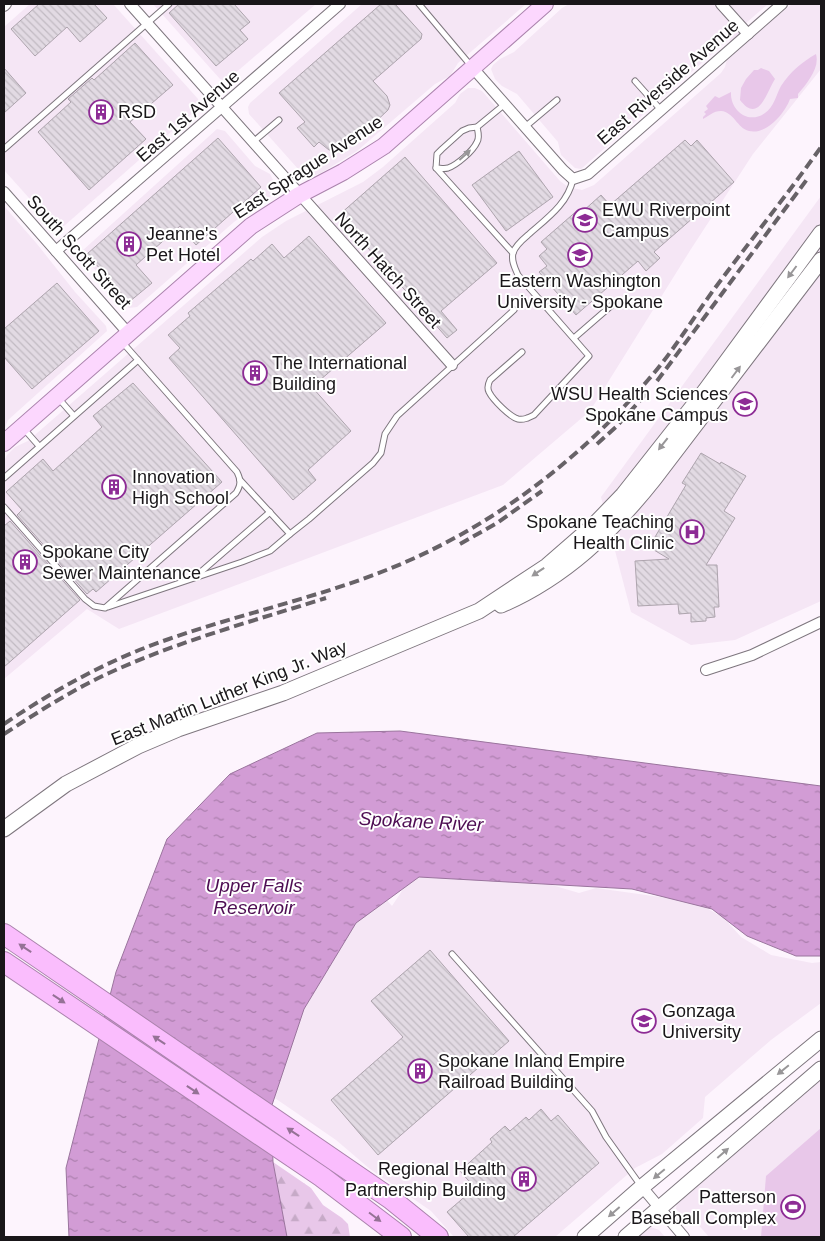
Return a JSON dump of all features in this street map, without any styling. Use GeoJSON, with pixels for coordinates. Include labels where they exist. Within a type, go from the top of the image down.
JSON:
{"type":"FeatureCollection","features":[{"type":"Feature","properties":{"kind":"highway"},"geometry":{"type":"LineString","coordinates":[[4,934],[391,1199],[438,1237]]}},
{"type":"Feature","properties":{"kind":"highway"},"geometry":{"type":"LineString","coordinates":[[4,962],[322,1177],[401,1237]]}},
{"type":"Feature","properties":{"kind":"main road","name":"East Sprague Avenue"},"geometry":{"type":"LineString","coordinates":[[4,443],[250,226],[384,146],[545,4]]}},
{"type":"Feature","properties":{"kind":"street","name":"North Hatch Street"},"geometry":{"type":"LineString","coordinates":[[130,4],[299,196],[452,365]]}},
{"type":"Feature","properties":{"kind":"street","name":"East 1st Avenue"},"geometry":{"type":"LineString","coordinates":[[56,251],[340,4]]}},
{"type":"Feature","properties":{"kind":"street"},"geometry":{"type":"LineString","coordinates":[[722,4],[748,34]]}},
{"type":"Feature","properties":{"kind":"street","name":"East Riverside Avenue"},"geometry":{"type":"LineString","coordinates":[[573,179],[588,174],[782,4]]}},
{"type":"Feature","properties":{"kind":"street"},"geometry":{"type":"LineString","coordinates":[[472,67],[573,179]]}},
{"type":"Feature","properties":{"kind":"street","name":"South Scott Street"},"geometry":{"type":"LineString","coordinates":[[4,192],[56,251],[125,337]]}},
{"type":"Feature","properties":{"kind":"street","name":"East Martin Luther King Jr. Way"},"geometry":{"type":"LineString","coordinates":[[4,829],[66,784],[138,746],[178,729],[283,693],[478,611],[553,561],[594,526],[623,495],[710,384],[821,233]]}},
{"type":"Feature","properties":{"kind":"street","name":"East Martin Luther King Jr. Way"},"geometry":{"type":"LineString","coordinates":[[478,611],[489,611],[535,589],[586,552],[612,528],[660,472],[821,260]]}},
{"type":"Feature","properties":{"kind":"street"},"geometry":{"type":"LineString","coordinates":[[706,670],[752,655],[821,622]]}},
{"type":"Feature","properties":{"kind":"street"},"geometry":{"type":"LineString","coordinates":[[585,1237],[642,1187],[821,1039]]}},
{"type":"Feature","properties":{"kind":"street"},"geometry":{"type":"LineString","coordinates":[[626,1237],[821,1069]]}},
{"type":"Feature","properties":{"kind":"street"},"geometry":{"type":"LineString","coordinates":[[642,1187],[684,1237]]}},
{"type":"Feature","properties":{"kind":"lane"},"geometry":{"type":"LineString","coordinates":[[4,149],[169,4]]}},
{"type":"Feature","properties":{"kind":"lane"},"geometry":{"type":"LineString","coordinates":[[419,4],[472,67]]}},
{"type":"Feature","properties":{"kind":"lane"},"geometry":{"type":"LineString","coordinates":[[635,81],[662,110]]}},
{"type":"Feature","properties":{"kind":"lane"},"geometry":{"type":"LineString","coordinates":[[525,128],[557,100]]}},
{"type":"Feature","properties":{"kind":"lane"},"geometry":{"type":"LineString","coordinates":[[505,104],[477,127],[462,131],[442,148],[436,154],[436,168],[513,253]]}},
{"type":"Feature","properties":{"kind":"lane"},"geometry":{"type":"LineString","coordinates":[[253,143],[279,120]]}},
{"type":"Feature","properties":{"kind":"lane"},"geometry":{"type":"LineString","coordinates":[[436,168],[449,168],[455,165],[477,144],[479,136],[477,127]]}},
{"type":"Feature","properties":{"kind":"lane"},"geometry":{"type":"LineString","coordinates":[[522,352],[490,380],[487,386],[488,392],[508,415],[517,419],[525,419],[534,415],[589,356],[518,275],[513,264],[513,253],[519,243],[564,202],[570,191],[573,179]]}},
{"type":"Feature","properties":{"kind":"lane"},"geometry":{"type":"LineString","coordinates":[[574,338],[612,306]]}},
{"type":"Feature","properties":{"kind":"lane"},"geometry":{"type":"LineString","coordinates":[[4,507],[85,599],[94,606],[105,608],[192,580],[270,551],[373,463],[381,453],[385,434],[393,420],[514,310]]}},
{"type":"Feature","properties":{"kind":"lane"},"geometry":{"type":"LineString","coordinates":[[125,337],[138,360],[229,462],[240,480],[290,534]]}},
{"type":"Feature","properties":{"kind":"lane"},"geometry":{"type":"LineString","coordinates":[[4,478],[138,360]]}},
{"type":"Feature","properties":{"kind":"lane"},"geometry":{"type":"LineString","coordinates":[[57,397],[74,416]]}},
{"type":"Feature","properties":{"kind":"lane"},"geometry":{"type":"LineString","coordinates":[[22,427],[39,446]]}},
{"type":"Feature","properties":{"kind":"lane"},"geometry":{"type":"LineString","coordinates":[[105,608],[236,493],[240,488],[240,480]]}},
{"type":"Feature","properties":{"kind":"lane"},"geometry":{"type":"LineString","coordinates":[[192,580],[270,512]]}},
{"type":"Feature","properties":{"kind":"lane"},"geometry":{"type":"LineString","coordinates":[[452,954],[592,1111],[606,1137],[642,1187]]}},
{"type":"Feature","properties":{"kind":"shaded area"},"geometry":{"type":"Polygon","coordinates":[[[30,4],[113,4],[198,99],[199,103],[197,109],[64,226],[56,228],[4,170],[4,27],[30,4]]]}},
{"type":"Feature","properties":{"kind":"shaded area"},"geometry":{"type":"Polygon","coordinates":[[[153,4],[316,4],[226,81],[220,79],[153,4]]]}},
{"type":"Feature","properties":{"kind":"shaded area"},"geometry":{"type":"Polygon","coordinates":[[[362,4],[526,4],[458,63],[450,76],[435,84],[357,151],[321,173],[313,176],[306,175],[299,170],[249,114],[248,107],[250,103],[362,4]]]}},
{"type":"Feature","properties":{"kind":"shaded area"},"geometry":{"type":"Polygon","coordinates":[[[569,4],[768,4],[746,23],[756,34],[792,4],[821,4],[821,69],[753,154],[590,411],[503,485],[119,629],[87,609],[4,679],[4,461],[15,447],[28,441],[262,237],[286,221],[363,182],[383,167],[455,103],[460,94],[468,88],[482,91],[560,181],[568,187],[582,190],[594,185],[721,73],[727,59],[736,51],[729,39],[581,169],[575,168],[561,155],[558,142],[517,94],[502,86],[495,79],[491,69],[500,59],[514,52],[562,8],[569,4]]]}},
{"type":"Feature","properties":{"kind":"shaded area"},"geometry":{"type":"Polygon","coordinates":[[[217,129],[225,131],[255,166],[270,174],[276,186],[274,194],[234,222],[137,307],[129,308],[83,256],[82,251],[217,129]]]}},
{"type":"Feature","properties":{"kind":"shaded area","name":"WSU Health Sciences Spokane Campus"},"geometry":{"type":"Polygon","coordinates":[[[821,196],[821,601],[735,640],[691,645],[631,612],[601,497],[821,196]]]}},
{"type":"Feature","properties":{"kind":"shaded area"},"geometry":{"type":"Polygon","coordinates":[[[4,206],[75,292],[106,326],[107,331],[8,420],[4,430],[4,206]]]}},
{"type":"Feature","properties":{"kind":"shaded area"},"geometry":{"type":"Polygon","coordinates":[[[303,804],[392,906],[404,888],[421,874],[545,883],[579,893],[596,888],[696,902],[724,918],[741,937],[771,955],[812,963],[821,962],[821,1003],[771,1040],[705,1097],[703,1118],[662,1154],[635,1168],[555,1237],[454,1237],[431,1211],[370,1169],[336,1140],[168,1025],[303,804]]]}},
{"type":"Feature","properties":{"kind":"shaded area"},"geometry":{"type":"Polygon","coordinates":[[[821,1078],[821,1237],[709,1237],[695,1221],[682,1215],[676,1209],[677,1202],[821,1078]]]}},
{"type":"Feature","properties":{"kind":"shaded area"},"geometry":{"type":"Polygon","coordinates":[[[651,1227],[659,1230],[665,1237],[638,1237],[651,1227]]]}},
{"type":"Feature","properties":{"kind":"green space"},"geometry":{"type":"Polygon","coordinates":[[[816,54],[817,59],[814,70],[798,94],[798,98],[790,99],[780,116],[769,126],[762,130],[749,131],[741,127],[729,114],[721,111],[703,119],[706,114],[704,112],[708,109],[706,106],[715,96],[719,98],[731,92],[731,99],[741,114],[752,117],[765,113],[773,104],[788,76],[816,54]]]}},
{"type":"Feature","properties":{"kind":"green space"},"geometry":{"type":"Polygon","coordinates":[[[761,68],[769,71],[775,79],[762,103],[757,108],[752,109],[740,100],[741,88],[754,70],[761,68]]]}},
{"type":"Feature","properties":{"kind":"green space","name":"Patterson Baseball Complex"},"geometry":{"type":"Polygon","coordinates":[[[821,1128],[821,1237],[761,1237],[766,1176],[821,1128]]]}},
{"type":"Feature","properties":{"kind":"green space"},"geometry":{"type":"Polygon","coordinates":[[[273,1162],[311,1188],[323,1205],[342,1218],[348,1224],[350,1237],[287,1237],[273,1162]]]}},
{"type":"Feature","properties":{"kind":"water","name":"Upper Falls Reservoir"},"geometry":{"type":"Polygon","coordinates":[[[400,731],[821,786],[821,956],[796,956],[747,936],[712,909],[632,889],[419,877],[356,923],[304,1009],[271,1108],[273,1162],[287,1237],[69,1237],[66,1168],[116,972],[167,839],[230,774],[317,733],[400,731]]]}},
{"type":"Feature","properties":{"kind":"building"},"geometry":{"type":"Polygon","coordinates":[[[39,4],[94,4],[107,18],[80,42],[67,27],[35,56],[11,29],[39,4]]]}},
{"type":"Feature","properties":{"kind":"building"},"geometry":{"type":"Polygon","coordinates":[[[179,4],[234,4],[250,22],[240,30],[248,39],[216,66],[169,13],[179,4]]]}},
{"type":"Feature","properties":{"kind":"building"},"geometry":{"type":"Polygon","coordinates":[[[381,4],[395,4],[422,34],[421,39],[373,81],[387,96],[390,105],[388,110],[367,130],[337,150],[329,150],[319,142],[314,147],[297,128],[305,122],[279,93],[381,4]]]}},
{"type":"Feature","properties":{"kind":"building","name":"RSD"},"geometry":{"type":"Polygon","coordinates":[[[135,43],[173,85],[130,122],[146,139],[89,190],[38,132],[71,102],[68,99],[92,78],[94,80],[135,43]]]}},
{"type":"Feature","properties":{"kind":"building"},"geometry":{"type":"Polygon","coordinates":[[[4,68],[26,93],[4,113],[4,68]]]}},
{"type":"Feature","properties":{"kind":"building"},"geometry":{"type":"Polygon","coordinates":[[[218,138],[261,187],[196,245],[180,226],[136,265],[152,283],[129,302],[87,254],[218,138]]]}},
{"type":"Feature","properties":{"kind":"building"},"geometry":{"type":"Polygon","coordinates":[[[685,140],[691,146],[697,140],[734,182],[654,252],[660,258],[646,271],[638,261],[576,315],[539,272],[547,266],[539,256],[547,249],[541,242],[579,209],[582,212],[601,195],[610,205],[685,140]]]}},
{"type":"Feature","properties":{"kind":"building"},"geometry":{"type":"Polygon","coordinates":[[[519,151],[553,197],[506,231],[472,185],[519,151]]]}},
{"type":"Feature","properties":{"kind":"building"},"geometry":{"type":"Polygon","coordinates":[[[405,157],[497,263],[441,311],[457,330],[447,338],[339,215],[405,157]]]}},
{"type":"Feature","properties":{"kind":"building","name":"The International Building"},"geometry":{"type":"Polygon","coordinates":[[[309,236],[386,323],[312,387],[351,431],[308,470],[316,480],[293,500],[169,358],[180,348],[168,335],[190,316],[188,313],[251,259],[253,261],[272,244],[284,258],[309,236]]]}},
{"type":"Feature","properties":{"kind":"building"},"geometry":{"type":"Polygon","coordinates":[[[57,283],[99,331],[32,389],[4,357],[4,329],[57,283]]]}},
{"type":"Feature","properties":{"kind":"building","name":"Innovation High School"},"geometry":{"type":"Polygon","coordinates":[[[133,383],[222,482],[96,592],[93,589],[87,594],[17,515],[22,510],[6,492],[43,459],[53,471],[102,427],[93,416],[133,383]]]}},
{"type":"Feature","properties":{"kind":"building","name":"Spokane Teaching Health Clinic"},"geometry":{"type":"Polygon","coordinates":[[[701,453],[746,476],[724,511],[735,518],[706,565],[717,565],[719,607],[714,607],[715,617],[706,618],[706,621],[691,622],[691,613],[679,614],[678,604],[638,606],[635,561],[669,559],[649,547],[686,485],[682,483],[701,453]]]}},
{"type":"Feature","properties":{"kind":"building","name":"Spokane City Sewer Maintenance"},"geometry":{"type":"Polygon","coordinates":[[[10,521],[80,600],[4,667],[4,526],[10,521]]]}},
{"type":"Feature","properties":{"kind":"building","name":"Spokane Inland Empire Railroad Building"},"geometry":{"type":"Polygon","coordinates":[[[430,950],[509,1041],[378,1155],[331,1100],[403,1037],[371,1001],[430,950]]]}},
{"type":"Feature","properties":{"kind":"building","name":"Regional Health Partnership Building"},"geometry":{"type":"Polygon","coordinates":[[[541,1109],[551,1121],[558,1115],[599,1163],[513,1237],[469,1237],[447,1212],[475,1188],[460,1171],[492,1142],[490,1139],[505,1126],[510,1131],[526,1117],[529,1120],[541,1109]]]}},
{"type":"Feature","properties":{"kind":"railway"},"geometry":{"type":"LineString","coordinates":[[4,724],[43,699],[105,665],[147,647],[198,629],[315,595],[373,575],[436,548],[503,509],[565,462],[622,409],[648,380],[821,147]]}},
{"type":"Feature","properties":{"kind":"railway"},"geometry":{"type":"LineString","coordinates":[[657,381],[808,178]]}},
{"type":"Feature","properties":{"kind":"railway"},"geometry":{"type":"LineString","coordinates":[[597,444],[616,427],[646,394]]}},
{"type":"Feature","properties":{"kind":"railway"},"geometry":{"type":"LineString","coordinates":[[460,544],[497,523],[542,491]]}},
{"type":"Feature","properties":{"kind":"railway"},"geometry":{"type":"LineString","coordinates":[[4,734],[82,687],[135,662],[216,632],[326,598]]}},
{"type":"Feature","properties":{"kind":"place","name":"RSD"},"geometry":{"type":"Point","coordinates":[101,112]}},
{"type":"Feature","properties":{"kind":"place","name":"EWU Riverpoint Campus"},"geometry":{"type":"Point","coordinates":[585,220]}},
{"type":"Feature","properties":{"kind":"place","name":"Jeanne's Pet Hotel"},"geometry":{"type":"Point","coordinates":[129,244]}},
{"type":"Feature","properties":{"kind":"place","name":"Eastern Washington University - Spokane"},"geometry":{"type":"Point","coordinates":[580,255]}},
{"type":"Feature","properties":{"kind":"place","name":"The International Building"},"geometry":{"type":"Point","coordinates":[255,373]}},
{"type":"Feature","properties":{"kind":"place","name":"WSU Health Sciences Spokane Campus"},"geometry":{"type":"Point","coordinates":[745,404]}},
{"type":"Feature","properties":{"kind":"place","name":"Innovation High School"},"geometry":{"type":"Point","coordinates":[114,487]}},
{"type":"Feature","properties":{"kind":"place","name":"Spokane Teaching Health Clinic"},"geometry":{"type":"Point","coordinates":[692,532]}},
{"type":"Feature","properties":{"kind":"place","name":"Spokane City Sewer Maintenance"},"geometry":{"type":"Point","coordinates":[25,562]}},
{"type":"Feature","properties":{"kind":"place","name":"Gonzaga University"},"geometry":{"type":"Point","coordinates":[644,1021]}},
{"type":"Feature","properties":{"kind":"place","name":"Spokane Inland Empire Railroad Building"},"geometry":{"type":"Point","coordinates":[420,1071]}},
{"type":"Feature","properties":{"kind":"place","name":"Regional Health Partnership Building"},"geometry":{"type":"Point","coordinates":[524,1179]}},
{"type":"Feature","properties":{"kind":"place","name":"Patterson Baseball Complex"},"geometry":{"type":"Point","coordinates":[793,1207]}},
{"type":"Feature","properties":{"kind":"water label","name":"Spokane River"},"geometry":{"type":"Point","coordinates":[421,821]}}]}
